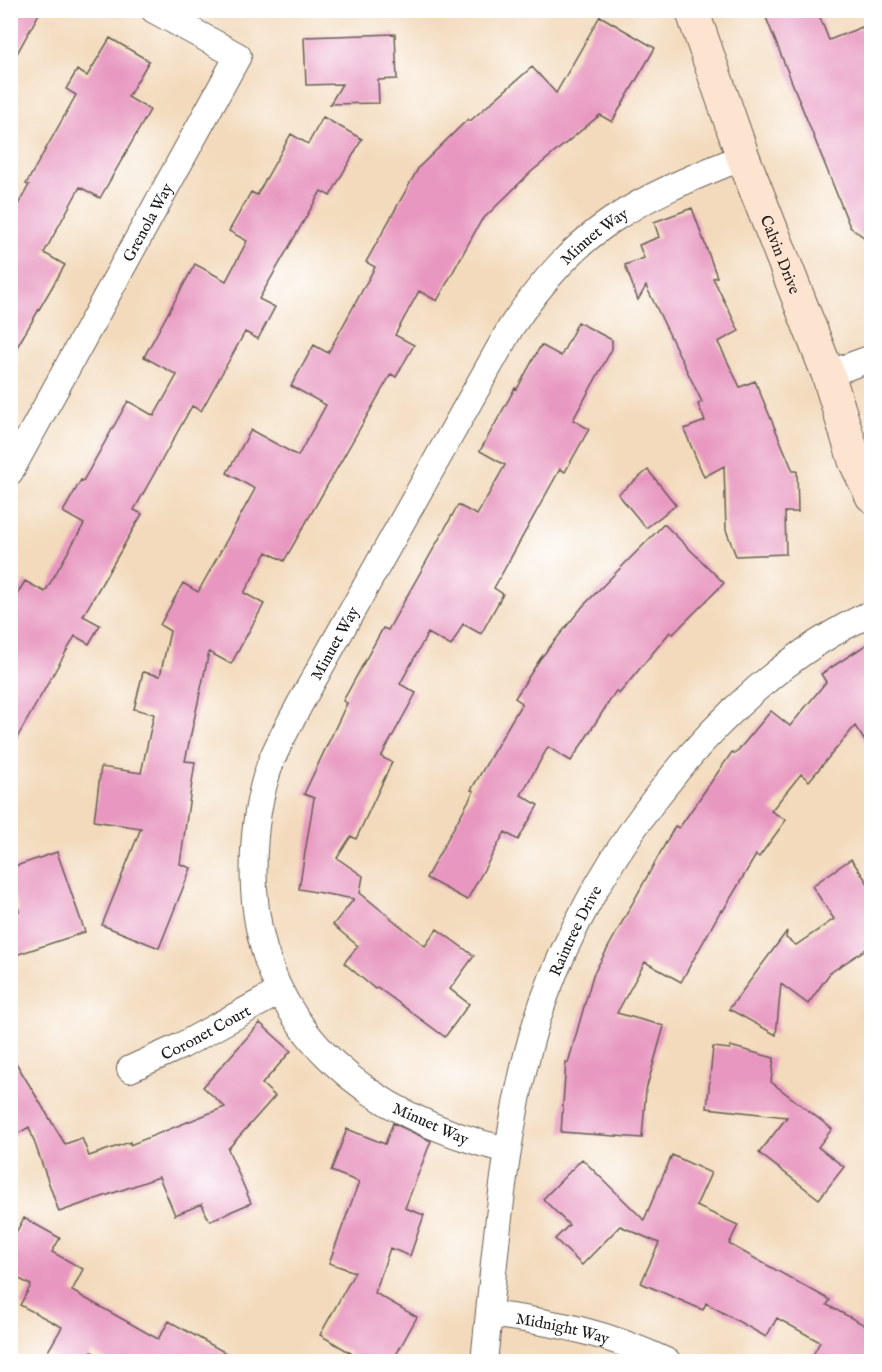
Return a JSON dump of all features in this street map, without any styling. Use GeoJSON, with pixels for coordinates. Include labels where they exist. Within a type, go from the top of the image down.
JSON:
{"type":"FeatureCollection","features":[{"type":"Feature","properties":{"kind":"street","name":"Grenola Way"},"geometry":{"type":"LineString","coordinates":[[10,472],[238,56],[154,10]]}},
{"type":"Feature","properties":{"kind":"street","name":"Calvin Drive"},"geometry":{"type":"LineString","coordinates":[[692,10],[743,157],[828,374],[855,461],[872,496]]}},
{"type":"Feature","properties":{"kind":"street","name":"Minuet Way"},"geometry":{"type":"LineString","coordinates":[[507,1150],[463,1139],[418,1121],[357,1084],[322,1052],[295,1020],[279,992],[265,954],[256,912],[253,844],[260,800],[272,759],[301,702],[511,327],[536,290],[566,255],[600,226],[638,201],[743,157]]}},
{"type":"Feature","properties":{"kind":"street"},"geometry":{"type":"LineString","coordinates":[[828,374],[872,358]]}},
{"type":"Feature","properties":{"kind":"street","name":"Raintree Drive"},"geometry":{"type":"LineString","coordinates":[[484,1362],[507,1150],[529,1048],[556,971],[579,921],[636,826],[700,745],[738,706],[816,642],[872,613]]}},
{"type":"Feature","properties":{"kind":"street","name":"Coronet Court"},"geometry":{"type":"LineString","coordinates":[[130,1069],[181,1046],[279,992]]}},
{"type":"Feature","properties":{"kind":"street","name":"Midnight Way"},"geometry":{"type":"LineString","coordinates":[[489,1314],[560,1323],[626,1342],[669,1362]]}},
{"type":"Feature","properties":{"kind":"building"},"geometry":{"type":"Polygon","coordinates":[[[10,10],[41,10],[10,66],[10,10]]]}},
{"type":"Feature","properties":{"kind":"building"},"geometry":{"type":"Polygon","coordinates":[[[763,10],[817,10],[829,40],[862,27],[872,49],[872,243],[850,227],[763,10]]]}},
{"type":"Feature","properties":{"kind":"building"},"geometry":{"type":"Polygon","coordinates":[[[600,16],[655,48],[612,122],[600,115],[531,172],[481,221],[437,301],[419,291],[395,335],[414,345],[396,377],[391,374],[284,561],[267,552],[244,593],[264,604],[231,664],[209,652],[185,761],[195,762],[180,864],[191,868],[159,948],[102,925],[141,828],[94,821],[101,767],[141,773],[154,714],[134,709],[143,672],[160,676],[170,631],[160,625],[183,583],[198,592],[255,489],[227,473],[251,430],[298,456],[326,405],[291,386],[314,345],[328,353],[375,267],[366,262],[419,167],[468,119],[470,121],[532,67],[556,93],[600,16]]]}},
{"type":"Feature","properties":{"kind":"building"},"geometry":{"type":"Polygon","coordinates":[[[395,34],[397,79],[378,80],[379,103],[330,104],[342,84],[306,85],[304,37],[395,34]]]}},
{"type":"Feature","properties":{"kind":"building"},"geometry":{"type":"Polygon","coordinates":[[[110,38],[149,61],[128,97],[150,110],[100,198],[80,187],[44,253],[65,265],[10,359],[10,219],[29,185],[26,184],[76,95],[66,89],[77,70],[87,76],[110,38]]]}},
{"type":"Feature","properties":{"kind":"building"},"geometry":{"type":"Polygon","coordinates":[[[323,117],[362,139],[330,196],[321,191],[259,299],[275,307],[258,339],[245,332],[201,411],[192,406],[134,510],[142,514],[83,616],[100,625],[89,644],[75,636],[10,750],[10,606],[25,581],[45,592],[84,524],[63,512],[128,401],[154,416],[177,375],[144,357],[195,264],[226,281],[247,241],[229,231],[251,192],[257,195],[291,134],[308,144],[323,117]]]}},
{"type":"Feature","properties":{"kind":"building"},"geometry":{"type":"Polygon","coordinates":[[[692,208],[717,277],[713,278],[739,331],[718,342],[740,387],[755,381],[793,471],[797,471],[798,512],[785,512],[786,554],[736,556],[726,530],[724,466],[704,477],[684,429],[705,421],[698,404],[702,402],[646,286],[638,300],[625,265],[644,258],[639,245],[659,237],[654,222],[692,208]]]}},
{"type":"Feature","properties":{"kind":"building"},"geometry":{"type":"Polygon","coordinates":[[[578,322],[612,340],[612,349],[573,420],[589,429],[565,472],[560,469],[494,588],[503,594],[481,634],[463,624],[451,646],[428,633],[400,684],[416,693],[381,757],[392,762],[356,839],[351,836],[337,858],[363,876],[360,893],[425,946],[437,929],[474,956],[450,989],[469,1004],[445,1037],[377,987],[375,989],[344,963],[358,946],[333,925],[354,899],[299,889],[314,798],[304,794],[347,703],[343,701],[383,628],[388,630],[458,505],[477,515],[505,465],[480,451],[515,388],[517,389],[541,345],[561,356],[578,322]]]}},
{"type":"Feature","properties":{"kind":"building"},"geometry":{"type":"Polygon","coordinates":[[[648,470],[676,505],[646,528],[618,494],[648,470]]]}},
{"type":"Feature","properties":{"kind":"building"},"geometry":{"type":"Polygon","coordinates":[[[664,524],[724,583],[673,634],[670,632],[619,694],[616,691],[571,761],[548,747],[521,795],[538,805],[518,840],[505,832],[467,900],[426,878],[474,791],[471,790],[522,703],[515,698],[540,659],[583,606],[664,524]]]}},
{"type":"Feature","properties":{"kind":"building"},"geometry":{"type":"Polygon","coordinates":[[[872,641],[872,752],[855,726],[809,781],[801,774],[771,811],[786,820],[759,857],[756,855],[723,911],[721,910],[681,982],[645,962],[617,1013],[664,1026],[646,1090],[642,1138],[561,1132],[566,1062],[568,1063],[593,975],[675,826],[679,828],[732,752],[735,754],[771,711],[790,726],[826,682],[821,674],[872,641]]]}},
{"type":"Feature","properties":{"kind":"building"},"geometry":{"type":"Polygon","coordinates":[[[57,852],[85,932],[10,957],[10,914],[19,911],[10,886],[10,868],[57,852]]]}},
{"type":"Feature","properties":{"kind":"building"},"geometry":{"type":"Polygon","coordinates":[[[851,859],[872,889],[872,945],[830,973],[808,1004],[781,984],[776,1035],[729,1009],[787,931],[786,938],[796,945],[834,919],[812,886],[851,859]]]}},
{"type":"Feature","properties":{"kind":"building"},"geometry":{"type":"Polygon","coordinates":[[[260,1023],[291,1051],[262,1084],[275,1096],[228,1149],[251,1203],[209,1221],[202,1204],[175,1215],[159,1177],[59,1212],[29,1127],[10,1138],[10,1053],[65,1144],[82,1138],[89,1156],[130,1142],[130,1145],[225,1107],[203,1087],[260,1023]]]}},
{"type":"Feature","properties":{"kind":"building"},"geometry":{"type":"Polygon","coordinates":[[[730,1046],[774,1058],[771,1082],[832,1129],[818,1147],[844,1167],[819,1199],[759,1153],[787,1117],[707,1108],[713,1047],[730,1049],[730,1046]]]}},
{"type":"Feature","properties":{"kind":"building"},"geometry":{"type":"Polygon","coordinates":[[[393,1123],[431,1141],[405,1208],[424,1215],[410,1256],[390,1248],[375,1293],[417,1317],[392,1362],[346,1362],[351,1353],[320,1335],[355,1272],[329,1263],[359,1182],[331,1171],[347,1129],[385,1144],[393,1123]]]}},
{"type":"Feature","properties":{"kind":"building"},"geometry":{"type":"Polygon","coordinates":[[[672,1155],[711,1173],[696,1206],[738,1225],[729,1244],[830,1300],[827,1305],[872,1329],[872,1362],[809,1362],[820,1342],[777,1318],[766,1337],[706,1303],[703,1310],[641,1283],[659,1243],[620,1226],[582,1265],[555,1239],[569,1225],[543,1199],[582,1159],[644,1220],[672,1155]]]}},
{"type":"Feature","properties":{"kind":"building"},"geometry":{"type":"Polygon","coordinates":[[[24,1218],[60,1238],[52,1252],[83,1269],[72,1291],[158,1339],[169,1321],[242,1362],[109,1362],[92,1352],[87,1362],[63,1362],[47,1353],[62,1327],[20,1305],[31,1285],[10,1274],[10,1243],[24,1218]]]}}]}
